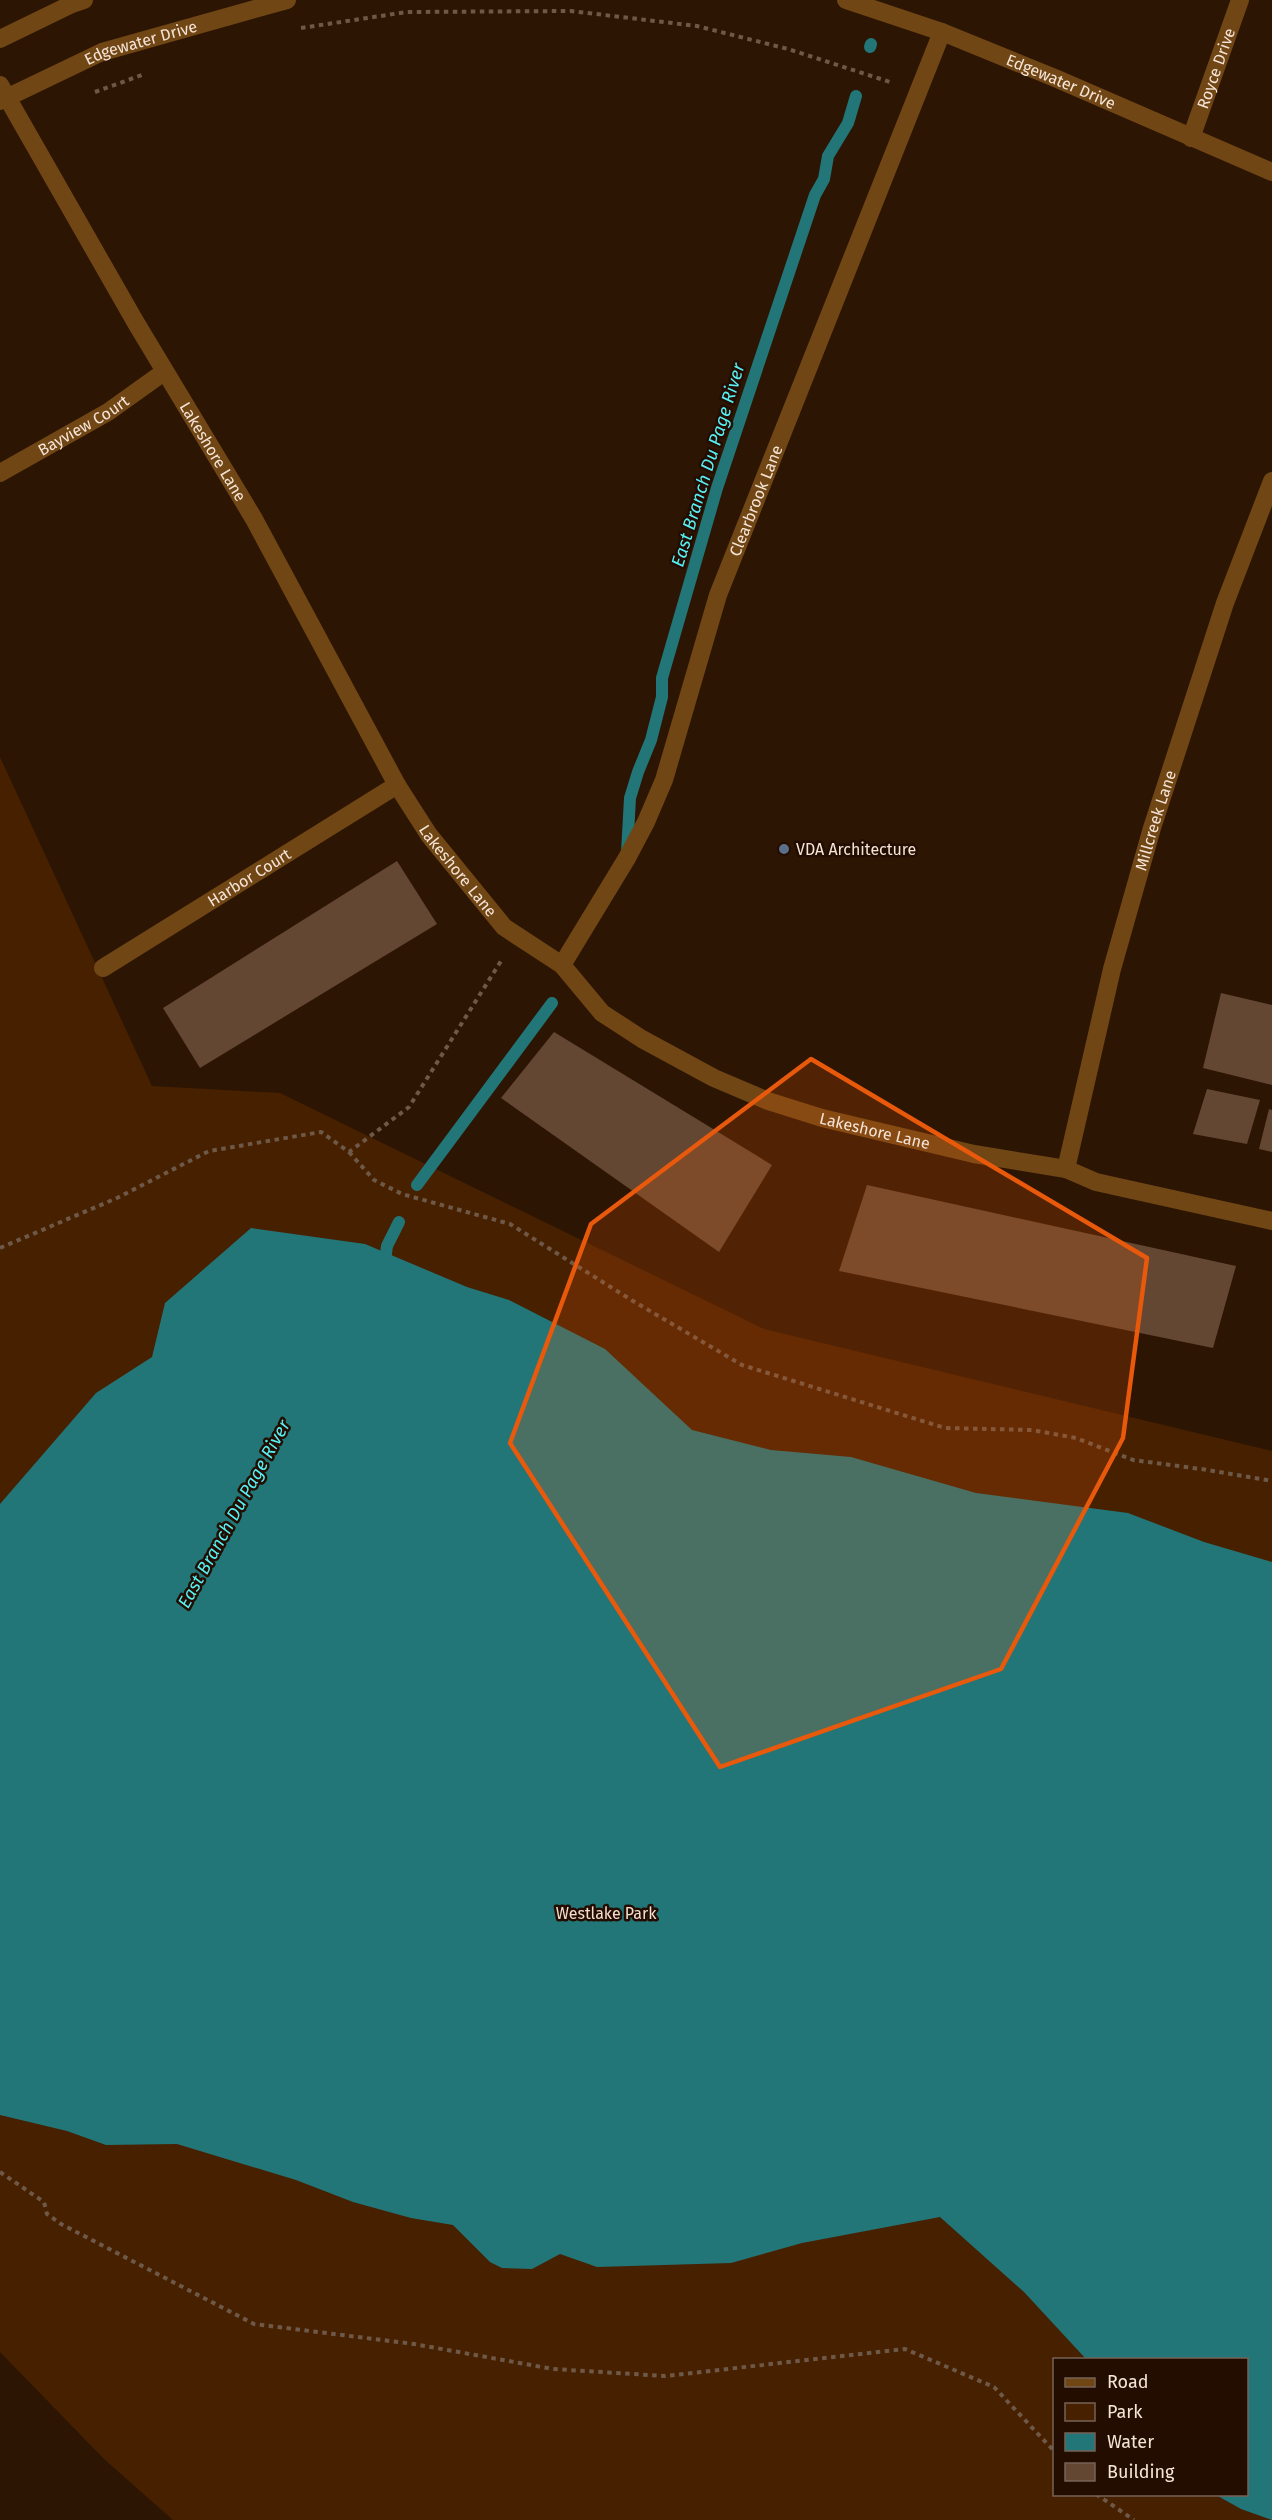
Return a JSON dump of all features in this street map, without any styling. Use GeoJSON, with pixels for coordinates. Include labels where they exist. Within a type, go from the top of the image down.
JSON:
{"type":"FeatureCollection","features":[{"type":"Feature","properties":{"kind":"street"},"geometry":{"type":"LineString","coordinates":[[0,39],[72,3],[84,0]]}},
{"type":"Feature","properties":{"kind":"street","name":"Edgewater Drive"},"geometry":{"type":"LineString","coordinates":[[2,94],[102,52],[287,0]]}},
{"type":"Feature","properties":{"kind":"street","name":"Edgewater Drive"},"geometry":{"type":"LineString","coordinates":[[846,0],[942,32],[1272,172]]}},
{"type":"Feature","properties":{"kind":"street","name":"Royce Drive"},"geometry":{"type":"LineString","coordinates":[[1191,138],[1240,0]]}},
{"type":"Feature","properties":{"kind":"street","name":"Clearbrook Lane"},"geometry":{"type":"LineString","coordinates":[[562,965],[627,858],[664,780],[718,596],[942,32]]}},
{"type":"Feature","properties":{"kind":"street","name":"Lakeshore Lane"},"geometry":{"type":"LineString","coordinates":[[2,94],[164,372],[254,519],[397,785],[429,835],[504,927],[562,965],[602,1013],[642,1039],[714,1078],[768,1101],[822,1118],[974,1154],[1066,1170],[1096,1182],[1272,1221]]}},
{"type":"Feature","properties":{"kind":"street","name":"Bayview Court"},"geometry":{"type":"LineString","coordinates":[[0,473],[108,412],[164,372]]}},
{"type":"Feature","properties":{"kind":"street","name":"Millcreek Lane"},"geometry":{"type":"LineString","coordinates":[[1066,1170],[1112,969],[1152,828],[1225,603],[1272,481]]}},
{"type":"Feature","properties":{"kind":"street","name":"Harbor Court"},"geometry":{"type":"LineString","coordinates":[[104,968],[397,785]]}},
{"type":"Feature","properties":{"kind":"path"},"geometry":{"type":"LineString","coordinates":[[297,29],[407,12],[571,11],[697,26],[788,49],[901,86]]}},
{"type":"Feature","properties":{"kind":"path"},"geometry":{"type":"LineString","coordinates":[[92,93],[144,74]]}},
{"type":"Feature","properties":{"kind":"path"},"geometry":{"type":"LineString","coordinates":[[350,1152],[409,1107],[517,936]]}},
{"type":"Feature","properties":{"kind":"path"},"geometry":{"type":"LineString","coordinates":[[0,1248],[117,1198],[209,1151],[321,1132],[350,1152],[374,1180],[402,1194],[510,1224],[633,1301],[742,1365],[945,1428],[1032,1430],[1076,1438],[1133,1460],[1272,1481]]}},
{"type":"Feature","properties":{"kind":"path"},"geometry":{"type":"LineString","coordinates":[[0,2172],[44,2202],[47,2214],[62,2224],[254,2324],[414,2344],[553,2369],[665,2376],[905,2349],[994,2386],[1053,2450]]}},
{"type":"Feature","properties":{"kind":"path"},"geometry":{"type":"LineString","coordinates":[[1099,2496],[1134,2520]]}},
{"type":"Feature","properties":{"kind":"highlighted area"},"geometry":{"type":"Polygon","coordinates":[[[811,1059],[1147,1258],[1123,1438],[1001,1669],[720,1767],[510,1443],[591,1224],[811,1059]]]}},
{"type":"Feature","properties":{"kind":"green space","name":"Westlake Park"},"geometry":{"type":"Polygon","coordinates":[[[0,757],[152,1086],[280,1093],[764,1329],[1272,1451],[1272,2520],[173,2520],[104,2459],[0,2352],[0,757]]]}},
{"type":"Feature","properties":{"kind":"water","name":"Westlake Park"},"geometry":{"type":"Polygon","coordinates":[[[251,1228],[365,1244],[467,1287],[509,1300],[605,1349],[692,1430],[771,1450],[851,1457],[976,1493],[1128,1513],[1204,1542],[1272,1562],[1272,2520],[1241,2509],[1218,2496],[1248,2496],[1248,2358],[1085,2358],[1024,2292],[940,2217],[802,2243],[731,2263],[597,2267],[560,2254],[532,2269],[502,2268],[490,2262],[453,2225],[411,2218],[353,2202],[296,2180],[177,2144],[106,2145],[67,2131],[0,2115],[0,1504],[96,1393],[152,1357],[165,1303],[251,1228]]]}},
{"type":"Feature","properties":{"kind":"building"},"geometry":{"type":"Polygon","coordinates":[[[397,861],[437,924],[200,1068],[163,1008],[397,861]]]}},
{"type":"Feature","properties":{"kind":"building"},"geometry":{"type":"Polygon","coordinates":[[[1221,993],[1272,1005],[1272,1085],[1203,1068],[1221,993]]]}},
{"type":"Feature","properties":{"kind":"building"},"geometry":{"type":"Polygon","coordinates":[[[554,1032],[772,1165],[719,1252],[501,1098],[554,1032]]]}},
{"type":"Feature","properties":{"kind":"building"},"geometry":{"type":"Polygon","coordinates":[[[1207,1089],[1260,1100],[1247,1144],[1193,1134],[1207,1089]]]}},
{"type":"Feature","properties":{"kind":"building"},"geometry":{"type":"Polygon","coordinates":[[[1269,1109],[1272,1110],[1272,1152],[1259,1149],[1269,1109]]]}},
{"type":"Feature","properties":{"kind":"building"},"geometry":{"type":"Polygon","coordinates":[[[867,1185],[1236,1266],[1213,1348],[839,1271],[867,1185]]]}},
{"type":"Feature","properties":{"kind":"waterway","name":"East Branch Du Page River"},"geometry":{"type":"LineString","coordinates":[[627,853],[630,798],[651,740],[662,697],[662,678],[717,488],[815,195],[824,179],[828,156],[848,123],[856,96]]}},
{"type":"Feature","properties":{"kind":"waterway","name":"East Branch Du Page River"},"geometry":{"type":"LineString","coordinates":[[417,1185],[552,1003]]}},
{"type":"Feature","properties":{"kind":"waterway","name":"East Branch Du Page River"},"geometry":{"type":"LineString","coordinates":[[384,1268],[387,1246],[399,1222]]}},
{"type":"Feature","properties":{"kind":"place","name":"VDA Architecture"},"geometry":{"type":"Point","coordinates":[784,849]}}]}
